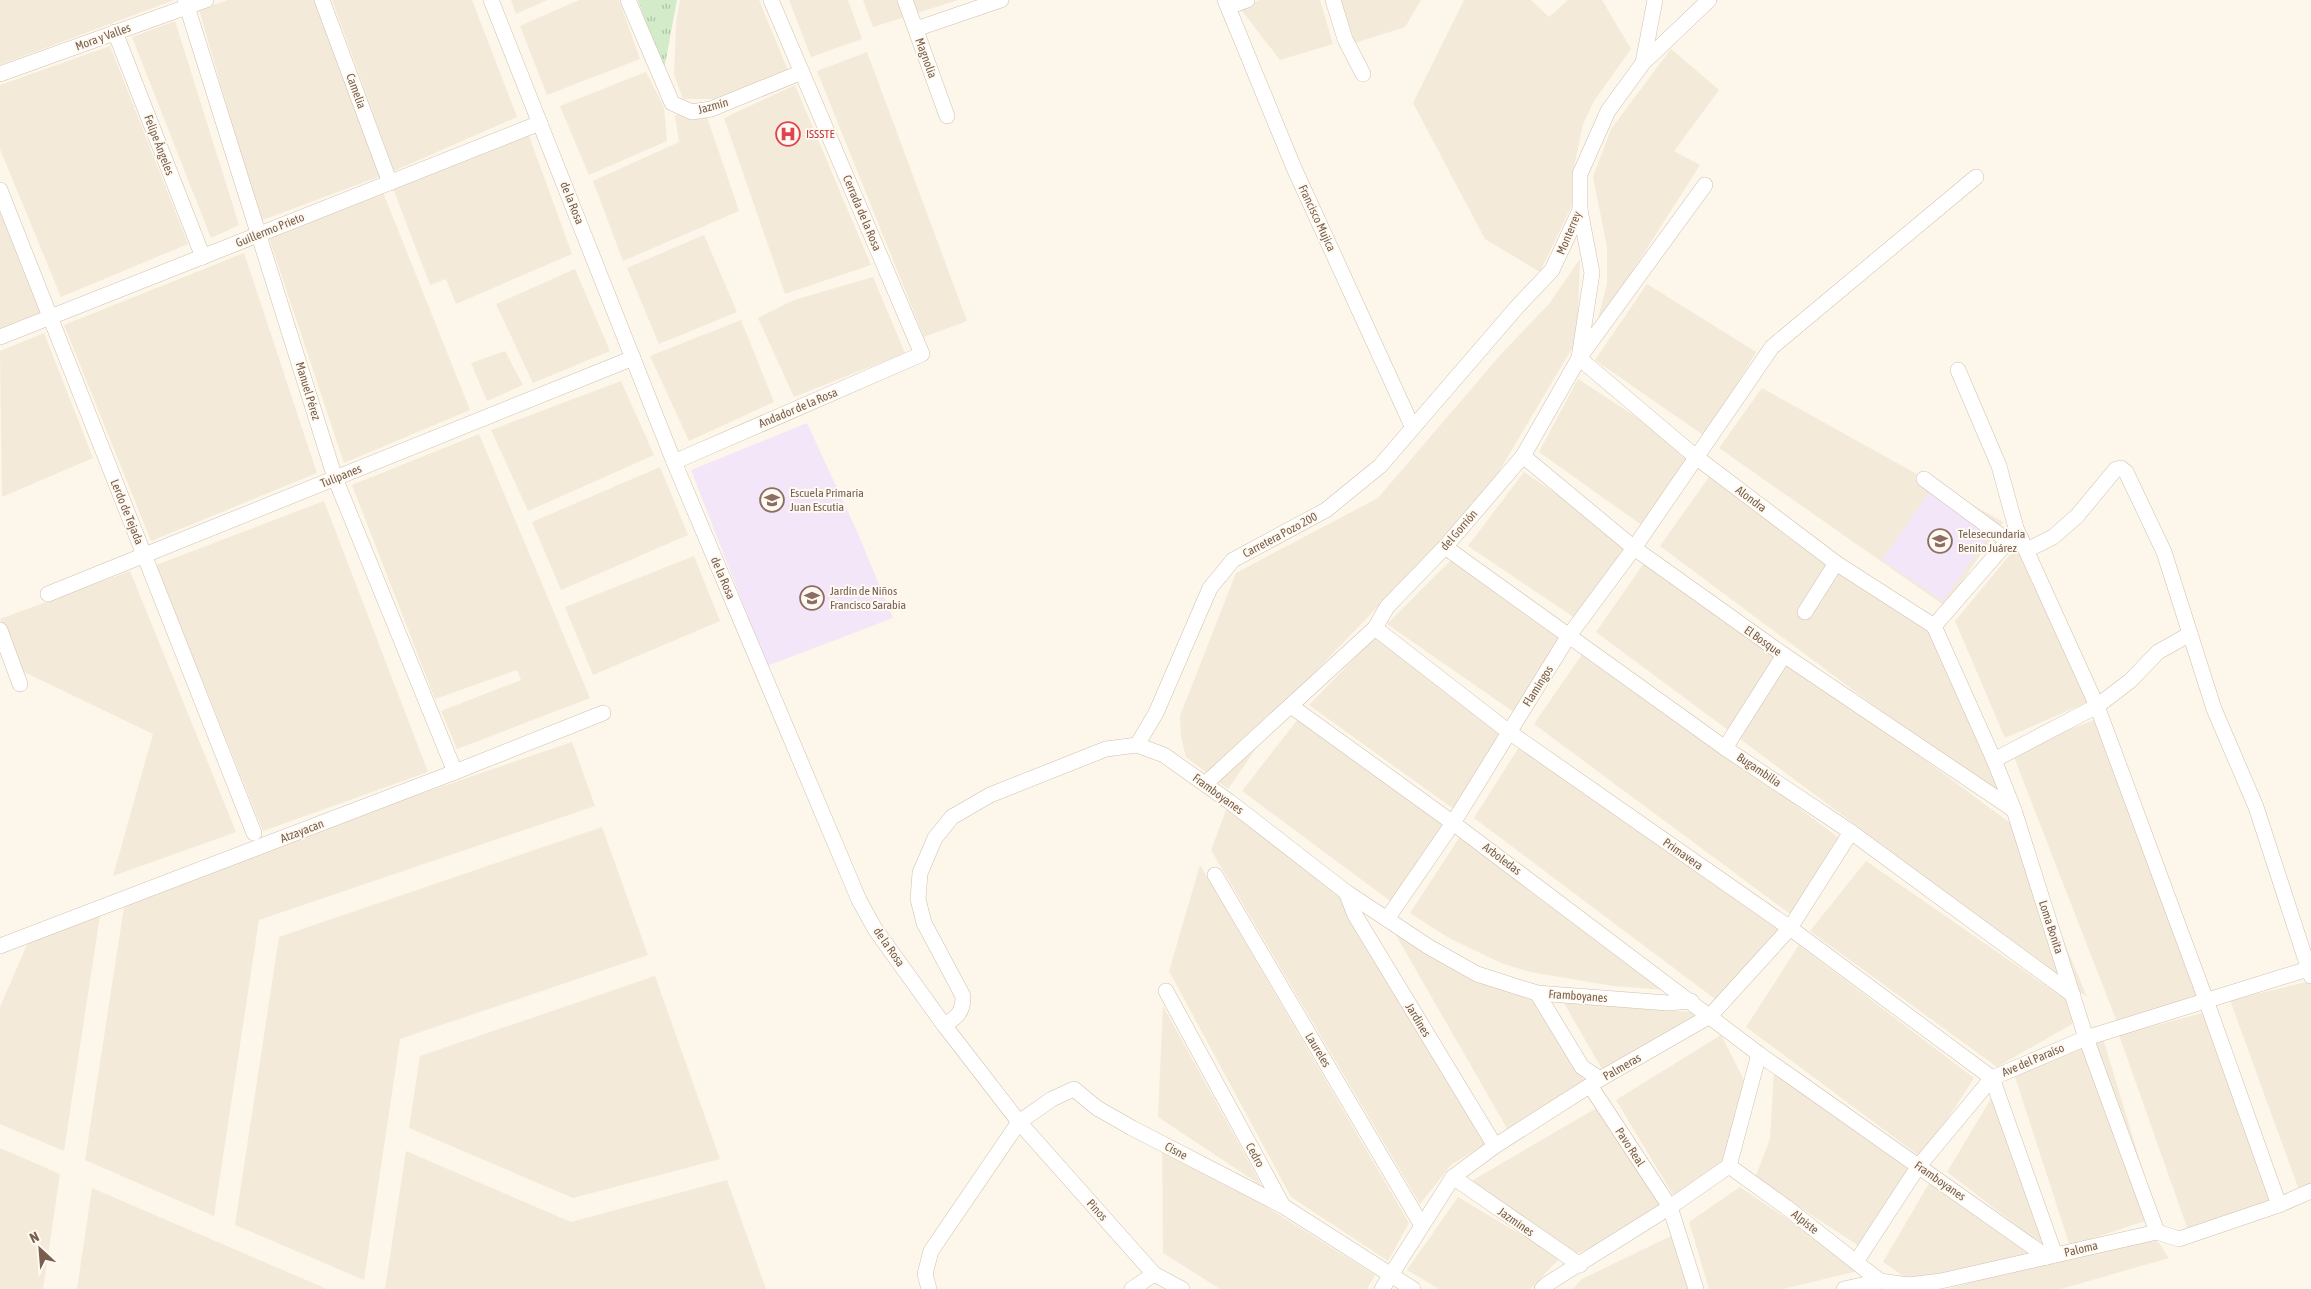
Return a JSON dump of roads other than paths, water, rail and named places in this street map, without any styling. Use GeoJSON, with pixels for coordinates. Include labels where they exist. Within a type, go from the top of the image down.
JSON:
{"type":"FeatureCollection","features":[{"type":"Feature","properties":{"kind":"street","name":"Mora y Valles"},"geometry":{"type":"LineString","coordinates":[[0,74],[115,32],[186,3],[206,0]]}},
{"type":"Feature","properties":{"kind":"street","name":"Camelia"},"geometry":{"type":"LineString","coordinates":[[322,0],[390,182]]}},
{"type":"Feature","properties":{"kind":"street","name":"de la Rosa"},"geometry":{"type":"LineString","coordinates":[[491,0],[674,462],[859,900],[875,928],[944,1025],[1019,1122]]}},
{"type":"Feature","properties":{"kind":"street","name":"Jazmín"},"geometry":{"type":"LineString","coordinates":[[628,0],[672,102],[692,112],[711,109],[802,72]]}},
{"type":"Feature","properties":{"kind":"street"},"geometry":{"type":"LineString","coordinates":[[772,0],[802,72]]}},
{"type":"Feature","properties":{"kind":"street","name":"Magnolia"},"geometry":{"type":"LineString","coordinates":[[905,0],[947,116]]}},
{"type":"Feature","properties":{"kind":"street"},"geometry":{"type":"LineString","coordinates":[[916,30],[1001,0]]}},
{"type":"Feature","properties":{"kind":"street","name":"Francisco Mujica"},"geometry":{"type":"LineString","coordinates":[[1247,0],[1226,3],[1294,168],[1412,426]]}},
{"type":"Feature","properties":{"kind":"street"},"geometry":{"type":"LineString","coordinates":[[1333,0],[1345,39],[1363,74]]}},
{"type":"Feature","properties":{"kind":"street"},"geometry":{"type":"LineString","coordinates":[[1642,63],[1655,0]]}},
{"type":"Feature","properties":{"kind":"street","name":"Monterrey"},"geometry":{"type":"LineString","coordinates":[[1412,426],[1552,270],[1580,210],[1580,174],[1608,111],[1642,63],[1708,0]]}},
{"type":"Feature","properties":{"kind":"street","name":"Manuel Pérez"},"geometry":{"type":"LineString","coordinates":[[186,3],[335,478],[455,772]]}},
{"type":"Feature","properties":{"kind":"street","name":"Felipe Ángeles"},"geometry":{"type":"LineString","coordinates":[[115,32],[203,257]]}},
{"type":"Feature","properties":{"kind":"street","name":"Cerrada de la Rosa"},"geometry":{"type":"LineString","coordinates":[[802,72],[922,354]]}},
{"type":"Feature","properties":{"kind":"street","name":"Guillermo Prieto"},"geometry":{"type":"LineString","coordinates":[[0,337],[540,123]]}},
{"type":"Feature","properties":{"kind":"street","name":"Flamingos"},"geometry":{"type":"LineString","coordinates":[[1387,919],[1453,823],[1568,637],[1634,548],[1772,347],[1976,177]]}},
{"type":"Feature","properties":{"kind":"street"},"geometry":{"type":"LineString","coordinates":[[1579,358],[1705,184]]}},
{"type":"Feature","properties":{"kind":"street","name":"Lerdo de Tejada"},"geometry":{"type":"LineString","coordinates":[[0,190],[254,833]]}},
{"type":"Feature","properties":{"kind":"street","name":"del Gorrión"},"geometry":{"type":"LineString","coordinates":[[1205,784],[1376,628],[1387,607],[1445,547],[1523,456],[1579,358],[1592,272],[1580,210]]}},
{"type":"Feature","properties":{"kind":"street","name":"Andador de la Rosa"},"geometry":{"type":"LineString","coordinates":[[674,462],[922,354]]}},
{"type":"Feature","properties":{"kind":"street","name":"Tulipanes"},"geometry":{"type":"LineString","coordinates":[[48,594],[633,358]]}},
{"type":"Feature","properties":{"kind":"street","name":"Alondra"},"geometry":{"type":"LineString","coordinates":[[1579,358],[1696,457],[1836,563],[1934,626]]}},
{"type":"Feature","properties":{"kind":"street"},"geometry":{"type":"LineString","coordinates":[[1958,370],[1999,466],[2016,528],[2096,706],[2206,1000],[2278,1205]]}},
{"type":"Feature","properties":{"kind":"street","name":"Carretera Pozo 200"},"geometry":{"type":"LineString","coordinates":[[1137,745],[1156,713],[1210,588],[1233,560],[1326,510],[1380,466],[1412,426]]}},
{"type":"Feature","properties":{"kind":"street","name":"El Bosque"},"geometry":{"type":"LineString","coordinates":[[1523,456],[1634,548],[1784,655],[2014,810]]}},
{"type":"Feature","properties":{"kind":"street"},"geometry":{"type":"LineString","coordinates":[[2027,550],[2053,537],[2077,516],[2116,469],[2121,468],[2126,472],[2164,552],[2214,709],[2256,807],[2310,972]]}},
{"type":"Feature","properties":{"kind":"street"},"geometry":{"type":"LineString","coordinates":[[1924,479],[2008,541]]}},
{"type":"Feature","properties":{"kind":"street"},"geometry":{"type":"LineString","coordinates":[[1934,626],[2008,541],[2016,528]]}},
{"type":"Feature","properties":{"kind":"street","name":"Bugambilia"},"geometry":{"type":"LineString","coordinates":[[1445,547],[1725,748],[1852,832],[2073,995]]}},
{"type":"Feature","properties":{"kind":"street"},"geometry":{"type":"LineString","coordinates":[[1805,612],[1836,563]]}},
{"type":"Feature","properties":{"kind":"street","name":"Loma Bonita"},"geometry":{"type":"LineString","coordinates":[[1934,626],[1994,760],[2014,810],[2086,1038],[2157,1232]]}},
{"type":"Feature","properties":{"kind":"street","name":"Primavera"},"geometry":{"type":"LineString","coordinates":[[1376,628],[1509,732],[1790,928],[1992,1078]]}},
{"type":"Feature","properties":{"kind":"street"},"geometry":{"type":"LineString","coordinates":[[0,630],[20,684]]}},
{"type":"Feature","properties":{"kind":"street"},"geometry":{"type":"LineString","coordinates":[[1994,760],[2096,706],[2130,681],[2158,652],[2190,634]]}},
{"type":"Feature","properties":{"kind":"street"},"geometry":{"type":"LineString","coordinates":[[1725,748],[1784,655]]}},
{"type":"Feature","properties":{"kind":"street","name":"Arboledas"},"geometry":{"type":"LineString","coordinates":[[1291,706],[1453,823],[1710,1016]]}},
{"type":"Feature","properties":{"kind":"street","name":"Atzayacan"},"geometry":{"type":"LineString","coordinates":[[0,946],[455,772],[603,713]]}},
{"type":"Feature","properties":{"kind":"street","name":"Framboyanes"},"geometry":{"type":"LineString","coordinates":[[944,1025],[959,1016],[963,1007],[963,996],[924,923],[918,899],[920,873],[935,838],[952,817],[990,795],[1106,749],[1137,745],[1164,755],[1346,892],[1478,974],[1537,994],[1668,1003],[1691,1001]]}},
{"type":"Feature","properties":{"kind":"street","name":"Palmeras"},"geometry":{"type":"LineString","coordinates":[[1386,1283],[1421,1224],[1453,1177],[1495,1146],[1595,1083],[1710,1016],[1790,928],[1852,832]]}},
{"type":"Feature","properties":{"kind":"street","name":"Laureles"},"geometry":{"type":"LineString","coordinates":[[1215,875],[1421,1224]]}},
{"type":"Feature","properties":{"kind":"street","name":"Jardines"},"geometry":{"type":"LineString","coordinates":[[1346,892],[1355,915],[1495,1146]]}},
{"type":"Feature","properties":{"kind":"street","name":"Ave del Paraíso"},"geometry":{"type":"LineString","coordinates":[[1856,1262],[1918,1166],[1992,1078],[2086,1038],[2206,1000],[2310,972]]}},
{"type":"Feature","properties":{"kind":"street","name":"Cedro"},"geometry":{"type":"LineString","coordinates":[[1166,991],[1283,1206],[1386,1283]]}},
{"type":"Feature","properties":{"kind":"street"},"geometry":{"type":"LineString","coordinates":[[1537,994],[1582,1068],[1595,1083]]}},
{"type":"Feature","properties":{"kind":"street","name":"Framboyanes"},"geometry":{"type":"LineString","coordinates":[[1710,1016],[1759,1054],[1918,1166],[2051,1256]]}},
{"type":"Feature","properties":{"kind":"street"},"geometry":{"type":"LineString","coordinates":[[1542,1289],[1547,1284],[1670,1207],[1729,1166],[1759,1054]]}},
{"type":"Feature","properties":{"kind":"street"},"geometry":{"type":"LineString","coordinates":[[1992,1078],[2051,1256]]}},
{"type":"Feature","properties":{"kind":"street","name":"Pavo Real"},"geometry":{"type":"LineString","coordinates":[[1595,1083],[1670,1207],[1696,1289]]}},
{"type":"Feature","properties":{"kind":"street","name":"Cisne"},"geometry":{"type":"LineString","coordinates":[[1019,1122],[1052,1099],[1074,1089],[1097,1108],[1132,1128],[1283,1206]]}},
{"type":"Feature","properties":{"kind":"street"},"geometry":{"type":"LineString","coordinates":[[929,1289],[925,1274],[931,1252],[1019,1122]]}},
{"type":"Feature","properties":{"kind":"street","name":"Pinos"},"geometry":{"type":"LineString","coordinates":[[1019,1122],[1154,1274],[1182,1289]]}},
{"type":"Feature","properties":{"kind":"street","name":"Alpiste"},"geometry":{"type":"LineString","coordinates":[[1729,1166],[1880,1281]]}},
{"type":"Feature","properties":{"kind":"street","name":"Jazmines"},"geometry":{"type":"LineString","coordinates":[[1453,1177],[1580,1265]]}},
{"type":"Feature","properties":{"kind":"street","name":"Paloma"},"geometry":{"type":"LineString","coordinates":[[1880,1281],[1909,1285],[1941,1281],[2157,1232],[2179,1239],[2278,1205],[2311,1191]]}},
{"type":"Feature","properties":{"kind":"street"},"geometry":{"type":"LineString","coordinates":[[1132,1289],[1154,1274]]}},
{"type":"Feature","properties":{"kind":"street"},"geometry":{"type":"LineString","coordinates":[[1844,1289],[1880,1281]]}},
{"type":"Feature","properties":{"kind":"street"},"geometry":{"type":"LineString","coordinates":[[1386,1283],[1413,1289]]}},
{"type":"Feature","properties":{"kind":"place","name":"ISSSTE"},"geometry":{"type":"Point","coordinates":[788,134]}},
{"type":"Feature","properties":{"kind":"place","name":"Escuela Primaria Juan Escutia"},"geometry":{"type":"Point","coordinates":[772,500]}},
{"type":"Feature","properties":{"kind":"place","name":"Telesecundaria Benito Juárez"},"geometry":{"type":"Point","coordinates":[1940,541]}},
{"type":"Feature","properties":{"kind":"place","name":"Jardín de Niños Francisco Sarabia"},"geometry":{"type":"Point","coordinates":[812,598]}}]}
